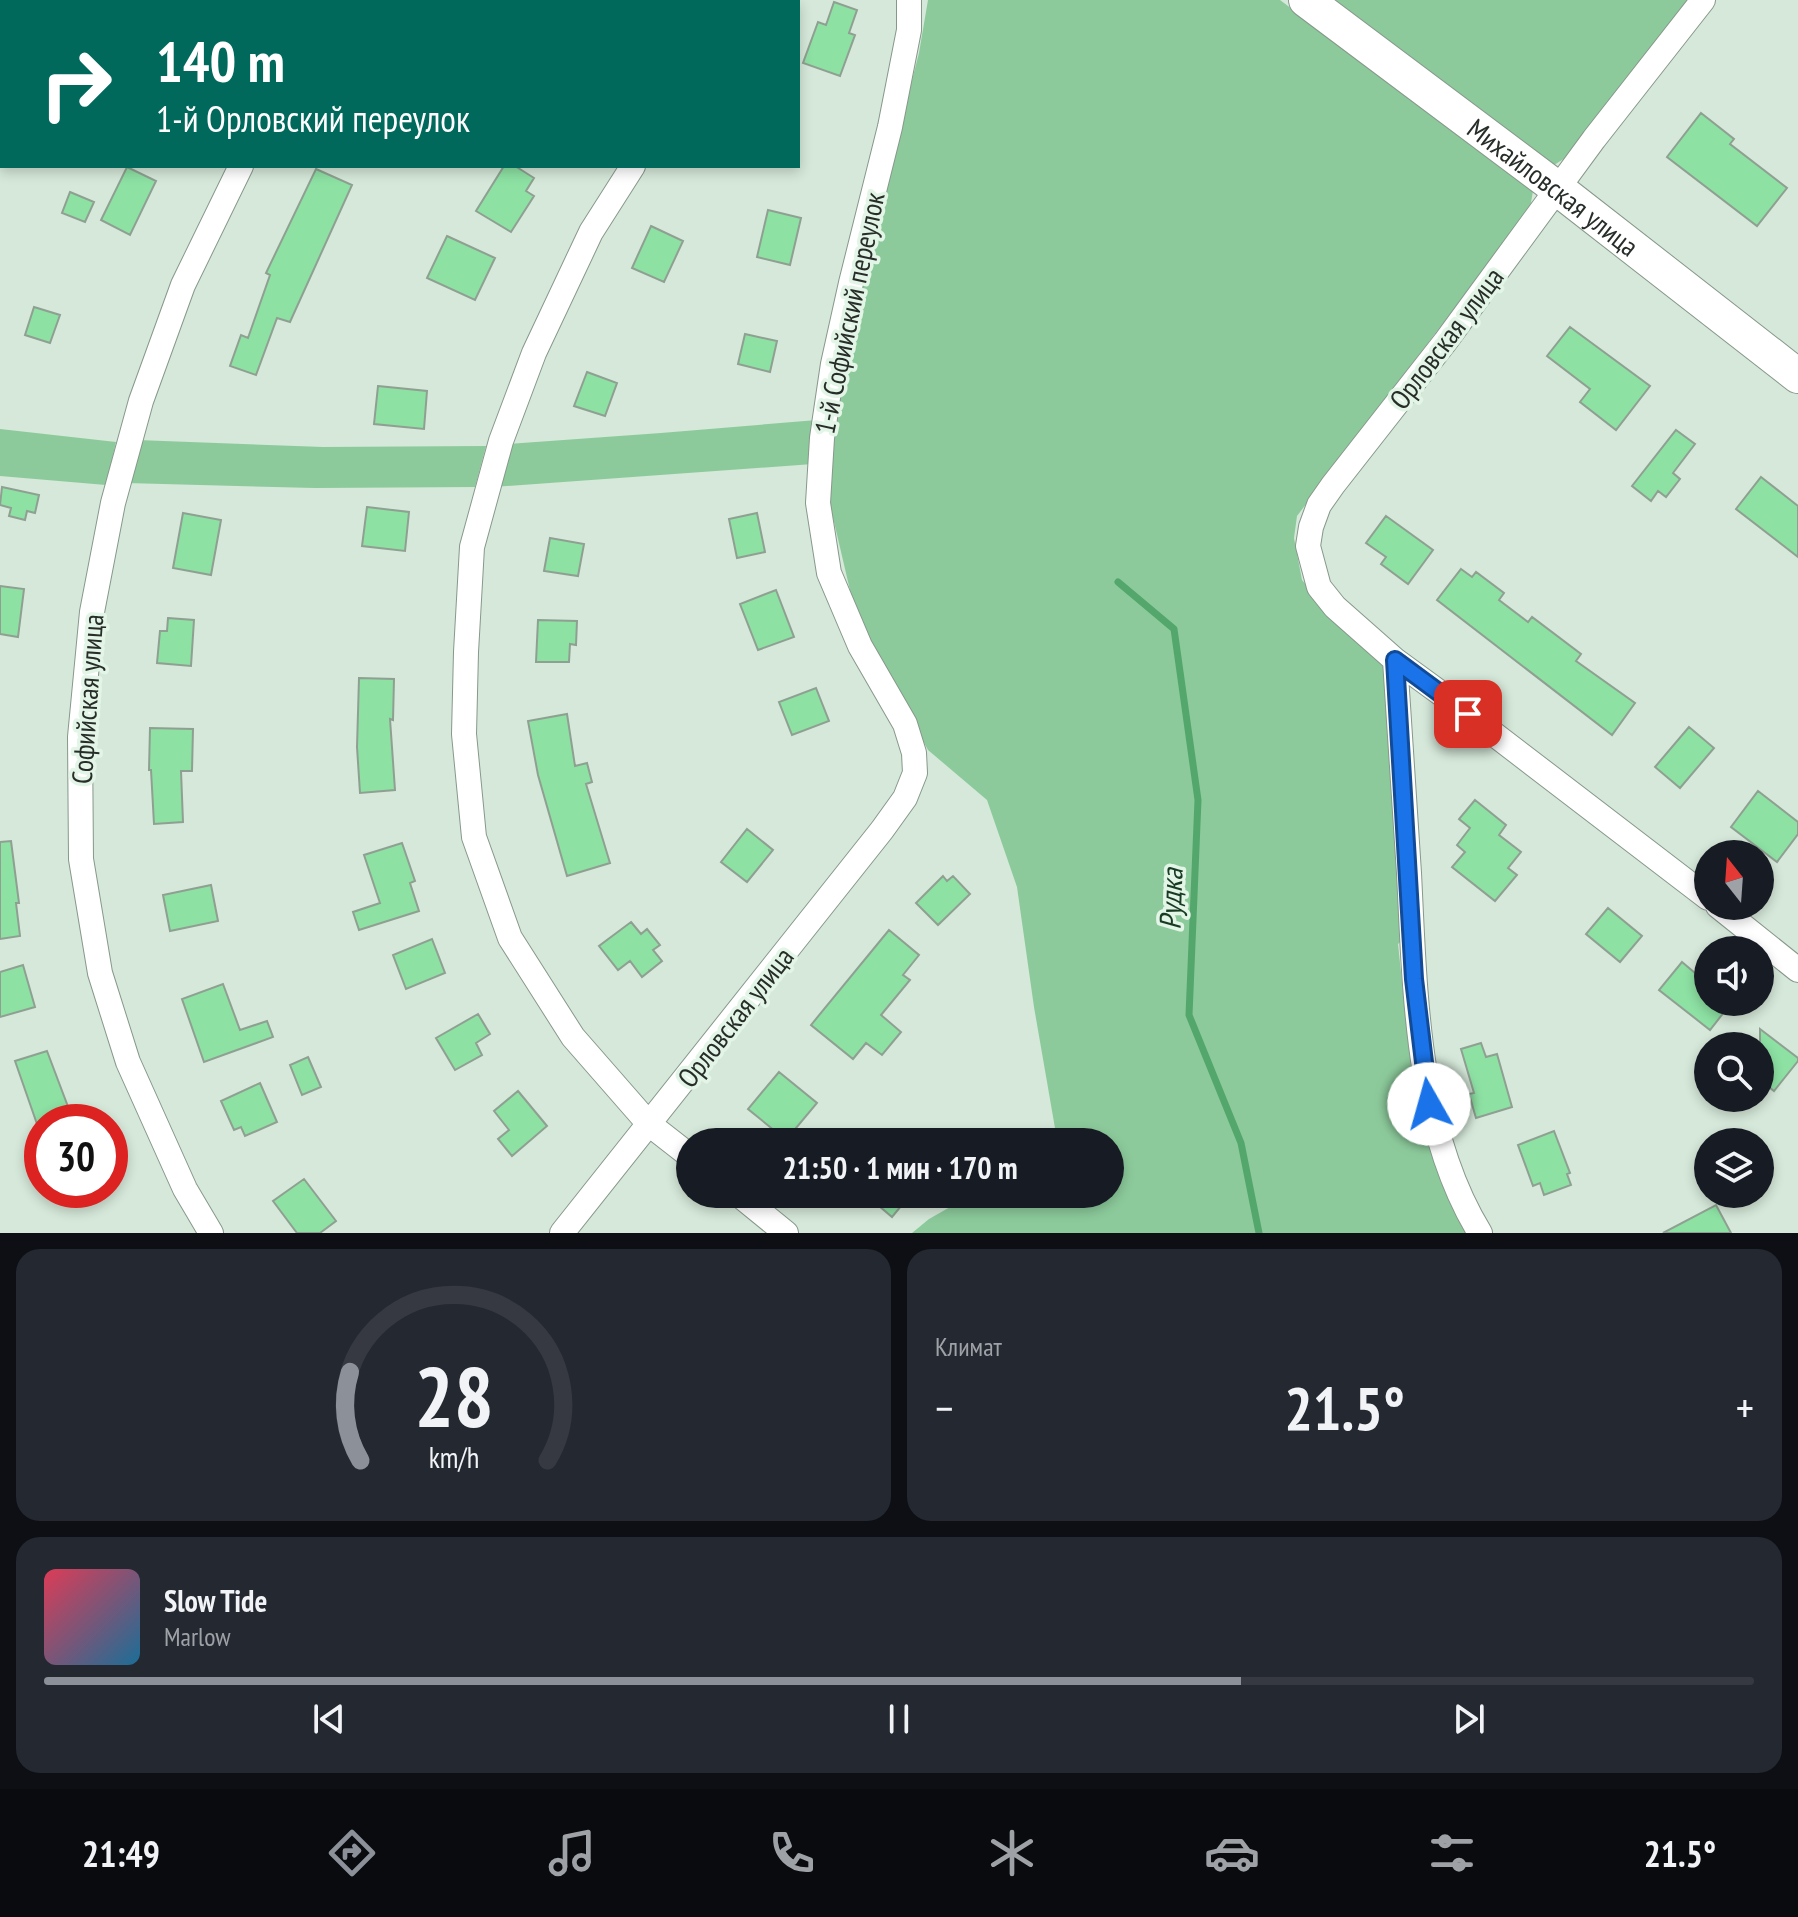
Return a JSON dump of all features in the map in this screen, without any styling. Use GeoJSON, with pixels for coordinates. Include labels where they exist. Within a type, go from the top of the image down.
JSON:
{"type":"FeatureCollection","features":[{"type":"Feature","properties":{"kind":"street","name":"1-й Софийский переулок"},"geometry":{"type":"LineString","coordinates":[[905,798],[915,773],[914,753],[905,724],[860,646],[829,573],[818,503],[822,438],[833,364],[890,127],[909,30],[909,0]]}},
{"type":"Feature","properties":{"kind":"street","name":"Михайловская улица"},"geometry":{"type":"LineString","coordinates":[[1306,0],[1558,189],[1798,376]]}},
{"type":"Feature","properties":{"kind":"street","name":"Орловская улица"},"geometry":{"type":"LineString","coordinates":[[1694,887],[1395,660],[1335,607],[1319,587],[1308,546],[1319,505],[1333,485],[1703,0]]}},
{"type":"Feature","properties":{"kind":"street","name":"Софийская улица"},"geometry":{"type":"LineString","coordinates":[[211,1233],[185,1189],[128,1062],[100,973],[81,859],[80,737],[92,612],[113,503],[141,401],[183,285],[240,168]]}},
{"type":"Feature","properties":{"kind":"street"},"geometry":{"type":"LineString","coordinates":[[632,168],[591,232],[534,353],[501,441],[472,547],[464,734],[474,837],[510,938],[573,1037],[649,1124],[676,1145]]}},
{"type":"Feature","properties":{"kind":"street"},"geometry":{"type":"LineString","coordinates":[[1395,660],[1414,979],[1429,1104],[1452,1181],[1480,1233]]}},
{"type":"Feature","properties":{"kind":"street","name":"Орловская улица"},"geometry":{"type":"LineString","coordinates":[[562,1233],[905,798]]}},
{"type":"Feature","properties":{"kind":"street"},"geometry":{"type":"LineString","coordinates":[[1736,920],[1798,970]]}},
{"type":"Feature","properties":{"kind":"street"},"geometry":{"type":"LineString","coordinates":[[755,1208],[786,1233]]}},
{"type":"Feature","properties":{"kind":"green space"},"geometry":{"type":"Polygon","coordinates":[[[928,0],[1280,0],[1533,191],[1530,208],[1297,516],[1294,538],[1302,580],[1336,620],[1382,659],[1388,684],[1401,941],[1398,944],[1415,1105],[1429,1147],[1469,1233],[912,1233],[948,1208],[1124,1208],[1124,1128],[1055,1128],[1017,887],[987,800],[928,750],[885,671],[853,603],[831,509],[828,463],[858,289],[919,53],[928,0]]]}},
{"type":"Feature","properties":{"kind":"green space"},"geometry":{"type":"Polygon","coordinates":[[[1331,0],[1692,0],[1570,155],[1554,165],[1537,160],[1331,0]]]}},
{"type":"Feature","properties":{"kind":"green space"},"geometry":{"type":"Polygon","coordinates":[[[817,420],[813,464],[493,487],[508,444],[817,420]]]}},
{"type":"Feature","properties":{"kind":"green space"},"geometry":{"type":"Polygon","coordinates":[[[0,429],[116,442],[106,485],[0,476],[0,429]]]}},
{"type":"Feature","properties":{"kind":"green space"},"geometry":{"type":"Polygon","coordinates":[[[137,440],[323,447],[486,446],[475,487],[315,488],[126,483],[137,440]]]}},
{"type":"Feature","properties":{"kind":"building"},"geometry":{"type":"Polygon","coordinates":[[[834,2],[857,10],[849,33],[855,35],[840,76],[803,63],[818,22],[826,25],[834,2]]]}},
{"type":"Feature","properties":{"kind":"building"},"geometry":{"type":"Polygon","coordinates":[[[1701,113],[1734,139],[1730,144],[1787,188],[1757,226],[1667,157],[1701,113]]]}},
{"type":"Feature","properties":{"kind":"building"},"geometry":{"type":"Polygon","coordinates":[[[127,168],[156,181],[130,235],[101,220],[127,168]]]}},
{"type":"Feature","properties":{"kind":"building"},"geometry":{"type":"Polygon","coordinates":[[[503,168],[518,168],[534,178],[526,191],[534,196],[511,232],[476,211],[503,168]]]}},
{"type":"Feature","properties":{"kind":"building"},"geometry":{"type":"Polygon","coordinates":[[[316,169],[352,185],[290,322],[277,318],[256,375],[230,366],[241,335],[248,338],[270,275],[266,273],[316,169]]]}},
{"type":"Feature","properties":{"kind":"building"},"geometry":{"type":"Polygon","coordinates":[[[70,192],[94,202],[85,222],[62,213],[70,192]]]}},
{"type":"Feature","properties":{"kind":"building"},"geometry":{"type":"Polygon","coordinates":[[[768,210],[801,218],[790,265],[757,257],[768,210]]]}},
{"type":"Feature","properties":{"kind":"building"},"geometry":{"type":"Polygon","coordinates":[[[651,226],[683,241],[664,282],[632,268],[651,226]]]}},
{"type":"Feature","properties":{"kind":"building"},"geometry":{"type":"Polygon","coordinates":[[[447,236],[495,258],[475,300],[427,278],[447,236]]]}},
{"type":"Feature","properties":{"kind":"building"},"geometry":{"type":"Polygon","coordinates":[[[34,307],[60,315],[50,343],[25,335],[34,307]]]}},
{"type":"Feature","properties":{"kind":"building"},"geometry":{"type":"Polygon","coordinates":[[[1570,327],[1650,386],[1616,430],[1580,402],[1590,389],[1547,356],[1570,327]]]}},
{"type":"Feature","properties":{"kind":"building"},"geometry":{"type":"Polygon","coordinates":[[[745,334],[777,341],[770,372],[738,364],[745,334]]]}},
{"type":"Feature","properties":{"kind":"building"},"geometry":{"type":"Polygon","coordinates":[[[587,372],[617,383],[605,416],[574,406],[587,372]]]}},
{"type":"Feature","properties":{"kind":"building"},"geometry":{"type":"Polygon","coordinates":[[[378,386],[427,391],[424,429],[374,424],[378,386]]]}},
{"type":"Feature","properties":{"kind":"building"},"geometry":{"type":"Polygon","coordinates":[[[1676,430],[1695,444],[1673,473],[1680,479],[1666,497],[1658,491],[1651,501],[1632,486],[1676,430]]]}},
{"type":"Feature","properties":{"kind":"building"},"geometry":{"type":"Polygon","coordinates":[[[1761,477],[1798,506],[1798,557],[1736,509],[1761,477]]]}},
{"type":"Feature","properties":{"kind":"building"},"geometry":{"type":"Polygon","coordinates":[[[2,487],[39,495],[35,513],[27,511],[25,520],[9,516],[11,508],[0,505],[2,487]]]}},
{"type":"Feature","properties":{"kind":"building"},"geometry":{"type":"Polygon","coordinates":[[[367,507],[409,512],[405,551],[362,546],[367,507]]]}},
{"type":"Feature","properties":{"kind":"building"},"geometry":{"type":"Polygon","coordinates":[[[183,513],[221,520],[211,575],[173,568],[183,513]]]}},
{"type":"Feature","properties":{"kind":"building"},"geometry":{"type":"Polygon","coordinates":[[[757,513],[765,552],[737,558],[729,519],[757,513]]]}},
{"type":"Feature","properties":{"kind":"building"},"geometry":{"type":"Polygon","coordinates":[[[1386,516],[1433,550],[1408,584],[1381,564],[1386,557],[1366,543],[1386,516]]]}},
{"type":"Feature","properties":{"kind":"building"},"geometry":{"type":"Polygon","coordinates":[[[550,538],[584,544],[578,576],[544,571],[550,538]]]}},
{"type":"Feature","properties":{"kind":"building"},"geometry":{"type":"Polygon","coordinates":[[[1461,569],[1472,577],[1476,572],[1504,593],[1499,600],[1528,622],[1532,617],[1581,654],[1576,661],[1635,703],[1612,735],[1437,600],[1461,569]]]}},
{"type":"Feature","properties":{"kind":"building"},"geometry":{"type":"Polygon","coordinates":[[[0,586],[24,589],[18,637],[0,634],[0,586]]]}},
{"type":"Feature","properties":{"kind":"building"},"geometry":{"type":"Polygon","coordinates":[[[776,590],[794,637],[758,650],[740,604],[776,590]]]}},
{"type":"Feature","properties":{"kind":"building"},"geometry":{"type":"Polygon","coordinates":[[[168,618],[194,620],[191,666],[157,663],[160,631],[167,631],[168,618]]]}},
{"type":"Feature","properties":{"kind":"building"},"geometry":{"type":"Polygon","coordinates":[[[538,620],[577,621],[576,645],[570,644],[569,662],[536,662],[538,620]]]}},
{"type":"Feature","properties":{"kind":"building"},"geometry":{"type":"Polygon","coordinates":[[[359,678],[394,679],[393,720],[390,719],[395,790],[360,793],[357,747],[359,678]]]}},
{"type":"Feature","properties":{"kind":"building"},"geometry":{"type":"Polygon","coordinates":[[[816,688],[829,721],[792,735],[779,702],[816,688]]]}},
{"type":"Feature","properties":{"kind":"building"},"geometry":{"type":"Polygon","coordinates":[[[567,714],[575,766],[587,763],[592,782],[586,784],[610,863],[567,876],[538,775],[528,721],[567,714]]]}},
{"type":"Feature","properties":{"kind":"building"},"geometry":{"type":"Polygon","coordinates":[[[1689,727],[1714,748],[1680,788],[1655,767],[1689,727]]]}},
{"type":"Feature","properties":{"kind":"building"},"geometry":{"type":"Polygon","coordinates":[[[150,728],[193,729],[192,771],[181,771],[183,822],[154,824],[149,770],[150,728]]]}},
{"type":"Feature","properties":{"kind":"building"},"geometry":{"type":"Polygon","coordinates":[[[1758,791],[1798,822],[1798,834],[1777,862],[1774,860],[1774,840],[1748,840],[1731,827],[1758,791]]]}},
{"type":"Feature","properties":{"kind":"building"},"geometry":{"type":"Polygon","coordinates":[[[1475,800],[1506,825],[1499,835],[1521,852],[1508,868],[1517,875],[1495,901],[1452,867],[1465,852],[1457,845],[1470,828],[1459,819],[1475,800]]]}},
{"type":"Feature","properties":{"kind":"building"},"geometry":{"type":"Polygon","coordinates":[[[747,829],[773,850],[747,882],[721,862],[747,829]]]}},
{"type":"Feature","properties":{"kind":"building"},"geometry":{"type":"Polygon","coordinates":[[[11,841],[20,936],[0,939],[0,842],[11,841]]]}},
{"type":"Feature","properties":{"kind":"building"},"geometry":{"type":"Polygon","coordinates":[[[402,843],[415,881],[410,883],[419,911],[359,930],[353,912],[380,903],[364,855],[402,843]]]}},
{"type":"Feature","properties":{"kind":"building"},"geometry":{"type":"Polygon","coordinates":[[[943,876],[947,881],[953,876],[970,894],[938,925],[916,903],[943,876]]]}},
{"type":"Feature","properties":{"kind":"building"},"geometry":{"type":"Polygon","coordinates":[[[211,885],[218,921],[170,931],[163,895],[211,885]]]}},
{"type":"Feature","properties":{"kind":"building"},"geometry":{"type":"Polygon","coordinates":[[[1608,908],[1642,936],[1620,962],[1586,934],[1608,908]]]}},
{"type":"Feature","properties":{"kind":"building"},"geometry":{"type":"Polygon","coordinates":[[[631,922],[641,934],[647,929],[660,945],[653,950],[662,961],[642,977],[630,961],[618,970],[599,946],[631,922]]]}},
{"type":"Feature","properties":{"kind":"building"},"geometry":{"type":"Polygon","coordinates":[[[889,930],[919,955],[903,975],[910,980],[881,1015],[901,1032],[882,1055],[866,1043],[853,1059],[811,1025],[889,930]]]}},
{"type":"Feature","properties":{"kind":"building"},"geometry":{"type":"Polygon","coordinates":[[[432,939],[445,973],[406,989],[393,955],[432,939]]]}},
{"type":"Feature","properties":{"kind":"building"},"geometry":{"type":"Polygon","coordinates":[[[1682,962],[1694,972],[1694,1016],[1721,1016],[1710,1030],[1659,990],[1682,962]]]}},
{"type":"Feature","properties":{"kind":"building"},"geometry":{"type":"Polygon","coordinates":[[[23,965],[35,1007],[0,1017],[0,972],[23,965]]]}},
{"type":"Feature","properties":{"kind":"building"},"geometry":{"type":"Polygon","coordinates":[[[223,984],[240,1030],[267,1021],[273,1037],[204,1062],[182,999],[223,984]]]}},
{"type":"Feature","properties":{"kind":"building"},"geometry":{"type":"Polygon","coordinates":[[[478,1014],[490,1034],[476,1043],[482,1055],[455,1070],[436,1038],[478,1014]]]}},
{"type":"Feature","properties":{"kind":"building"},"geometry":{"type":"Polygon","coordinates":[[[1774,1040],[1798,1061],[1774,1091],[1774,1040]]]}},
{"type":"Feature","properties":{"kind":"building"},"geometry":{"type":"Polygon","coordinates":[[[1481,1043],[1486,1057],[1497,1054],[1512,1107],[1476,1118],[1469,1094],[1474,1093],[1461,1049],[1481,1043]]]}},
{"type":"Feature","properties":{"kind":"building"},"geometry":{"type":"Polygon","coordinates":[[[47,1051],[67,1104],[30,1104],[15,1061],[47,1051]]]}},
{"type":"Feature","properties":{"kind":"building"},"geometry":{"type":"Polygon","coordinates":[[[308,1057],[321,1087],[302,1095],[290,1065],[308,1057]]]}},
{"type":"Feature","properties":{"kind":"building"},"geometry":{"type":"Polygon","coordinates":[[[779,1072],[817,1103],[796,1128],[771,1128],[748,1109],[779,1072]]]}},
{"type":"Feature","properties":{"kind":"building"},"geometry":{"type":"Polygon","coordinates":[[[260,1083],[277,1122],[245,1136],[241,1127],[234,1130],[221,1101],[260,1083]]]}},
{"type":"Feature","properties":{"kind":"building"},"geometry":{"type":"Polygon","coordinates":[[[518,1091],[547,1126],[512,1156],[498,1139],[509,1130],[494,1111],[518,1091]]]}},
{"type":"Feature","properties":{"kind":"building"},"geometry":{"type":"Polygon","coordinates":[[[1554,1131],[1570,1173],[1567,1174],[1571,1185],[1544,1195],[1540,1183],[1533,1186],[1518,1145],[1554,1131]]]}},
{"type":"Feature","properties":{"kind":"building"},"geometry":{"type":"Polygon","coordinates":[[[304,1179],[336,1221],[320,1233],[297,1233],[273,1201],[304,1179]]]}},
{"type":"Feature","properties":{"kind":"building"},"geometry":{"type":"Polygon","coordinates":[[[881,1208],[899,1208],[892,1217],[881,1208]]]}},
{"type":"Feature","properties":{"kind":"building"},"geometry":{"type":"Polygon","coordinates":[[[1710,1208],[1718,1208],[1731,1233],[1663,1233],[1710,1208]]]}},
{"type":"Feature","properties":{"kind":"waterway","name":"Рудка"},"geometry":{"type":"LineString","coordinates":[[1118,582],[1174,629],[1198,800],[1189,1015],[1241,1143],[1259,1233]]}},
{"type":"Feature","properties":{"kind":"route"},"geometry":{"type":"LineString","coordinates":[[1429,1104],[1414,979],[1395,660],[1468,714]]}}]}
